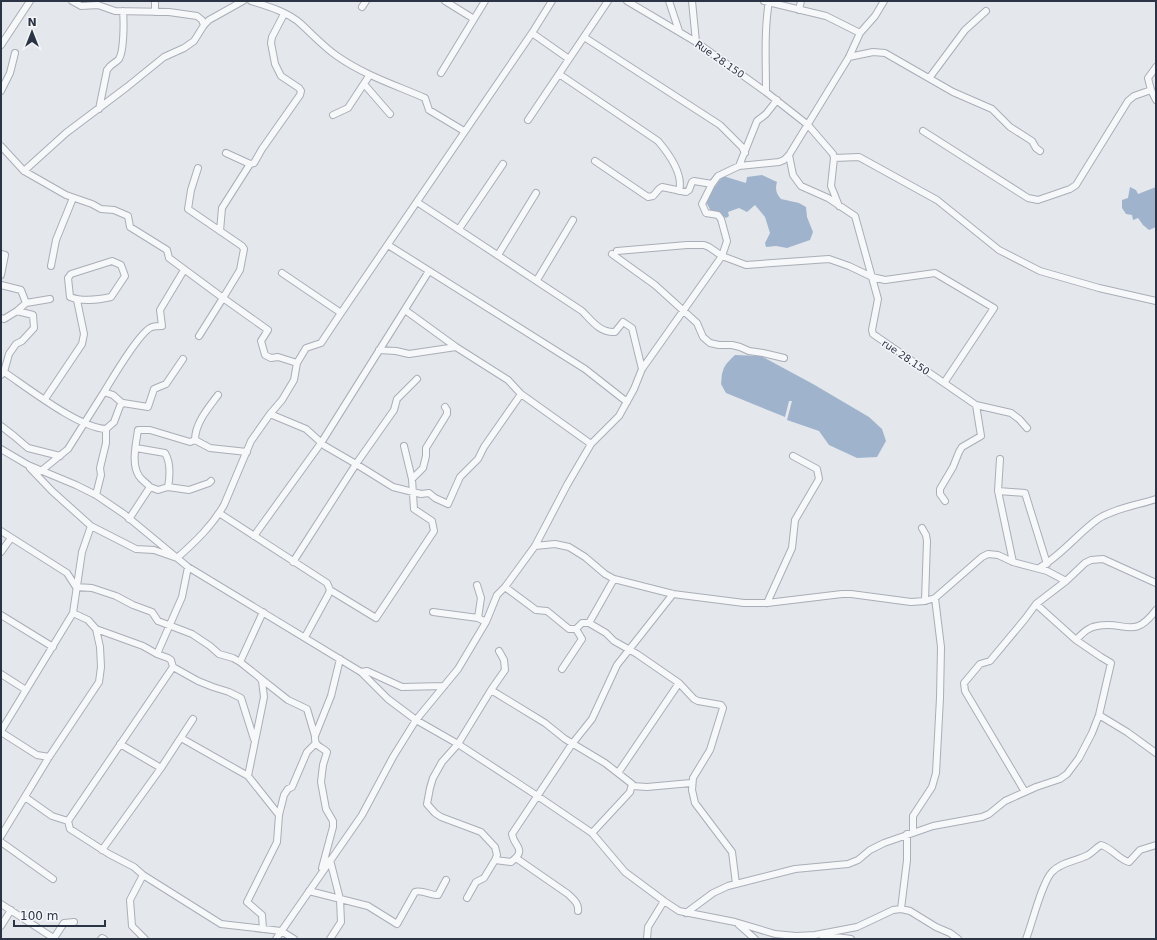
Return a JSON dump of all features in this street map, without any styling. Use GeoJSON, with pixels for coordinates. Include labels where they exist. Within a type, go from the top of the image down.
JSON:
{"type":"FeatureCollection","features":[{"type":"Feature","properties":{"kind":"street"},"geometry":{"type":"LineString","coordinates":[[1,45],[30,1]]}},
{"type":"Feature","properties":{"kind":"street"},"geometry":{"type":"LineString","coordinates":[[72,1],[81,6],[98,5],[115,11],[169,12],[197,16],[204,24]]}},
{"type":"Feature","properties":{"kind":"street"},"geometry":{"type":"LineString","coordinates":[[155,1],[155,12]]}},
{"type":"Feature","properties":{"kind":"street"},"geometry":{"type":"LineString","coordinates":[[24,170],[66,133],[164,57],[184,48],[194,41],[204,24],[209,20],[243,1]]}},
{"type":"Feature","properties":{"kind":"street"},"geometry":{"type":"LineString","coordinates":[[251,1],[284,14],[300,23],[336,56],[369,76],[396,85],[425,98],[429,110],[464,131]]}},
{"type":"Feature","properties":{"kind":"street"},"geometry":{"type":"LineString","coordinates":[[362,7],[366,1]]}},
{"type":"Feature","properties":{"kind":"street"},"geometry":{"type":"LineString","coordinates":[[445,1],[474,19]]}},
{"type":"Feature","properties":{"kind":"street"},"geometry":{"type":"LineString","coordinates":[[441,73],[486,1]]}},
{"type":"Feature","properties":{"kind":"street"},"geometry":{"type":"LineString","coordinates":[[177,558],[199,538],[219,513],[227,499],[251,441],[282,400],[294,380],[297,363],[306,348],[321,343],[418,202],[552,1]]}},
{"type":"Feature","properties":{"kind":"street"},"geometry":{"type":"LineString","coordinates":[[528,120],[608,1]]}},
{"type":"Feature","properties":{"kind":"street","name":"Rue 28.150"},"geometry":{"type":"LineString","coordinates":[[627,1],[696,42],[777,100],[808,125]]}},
{"type":"Feature","properties":{"kind":"street"},"geometry":{"type":"LineString","coordinates":[[669,1],[679,31]]}},
{"type":"Feature","properties":{"kind":"street"},"geometry":{"type":"LineString","coordinates":[[692,1],[696,42]]}},
{"type":"Feature","properties":{"kind":"street"},"geometry":{"type":"LineString","coordinates":[[766,92],[765,45],[767,1],[826,16],[860,33]]}},
{"type":"Feature","properties":{"kind":"street"},"geometry":{"type":"LineString","coordinates":[[799,10],[801,1]]}},
{"type":"Feature","properties":{"kind":"street"},"geometry":{"type":"LineString","coordinates":[[276,939],[321,872],[362,815],[393,757],[416,720],[458,669],[486,622],[497,595],[505,587],[535,546],[567,485],[591,444],[619,416],[642,369],[722,256],[727,241],[721,219],[718,215],[706,213],[702,204],[712,184],[718,176],[739,166],[779,162],[784,160],[789,155],[849,57],[860,33],[875,16],[884,1]]}},
{"type":"Feature","properties":{"kind":"street"},"geometry":{"type":"LineString","coordinates":[[98,109],[107,70],[110,65],[117,61],[120,57],[124,29],[123,11]]}},
{"type":"Feature","properties":{"kind":"street"},"geometry":{"type":"LineString","coordinates":[[930,77],[965,30],[986,11]]}},
{"type":"Feature","properties":{"kind":"street"},"geometry":{"type":"LineString","coordinates":[[220,231],[222,208],[250,164],[254,163],[262,149],[300,95],[301,91],[299,88],[281,76],[275,64],[271,44],[272,37],[284,14]]}},
{"type":"Feature","properties":{"kind":"street"},"geometry":{"type":"LineString","coordinates":[[532,33],[569,59]]}},
{"type":"Feature","properties":{"kind":"street"},"geometry":{"type":"LineString","coordinates":[[584,37],[720,126],[742,147],[745,153]]}},
{"type":"Feature","properties":{"kind":"street"},"geometry":{"type":"LineString","coordinates":[[849,57],[873,52],[885,53],[930,77],[954,92],[992,108],[1005,122],[1032,141],[1036,148],[1040,151]]}},
{"type":"Feature","properties":{"kind":"street"},"geometry":{"type":"LineString","coordinates":[[1,91],[10,73],[15,53]]}},
{"type":"Feature","properties":{"kind":"street"},"geometry":{"type":"LineString","coordinates":[[1156,67],[1148,78],[1151,90],[1156,100]]}},
{"type":"Feature","properties":{"kind":"street"},"geometry":{"type":"LineString","coordinates":[[559,74],[658,141],[667,152],[680,178],[681,183],[678,190]]}},
{"type":"Feature","properties":{"kind":"street"},"geometry":{"type":"LineString","coordinates":[[333,115],[348,108],[369,76]]}},
{"type":"Feature","properties":{"kind":"street"},"geometry":{"type":"LineString","coordinates":[[364,84],[390,114]]}},
{"type":"Feature","properties":{"kind":"street"},"geometry":{"type":"LineString","coordinates":[[923,131],[1028,198],[1038,200],[1070,189],[1076,185],[1128,101],[1134,96],[1151,90]]}},
{"type":"Feature","properties":{"kind":"street"},"geometry":{"type":"LineString","coordinates":[[739,166],[757,121],[766,114],[777,100]]}},
{"type":"Feature","properties":{"kind":"street"},"geometry":{"type":"LineString","coordinates":[[808,125],[833,154],[834,158],[831,186],[839,206]]}},
{"type":"Feature","properties":{"kind":"street"},"geometry":{"type":"LineString","coordinates":[[2,148],[24,170],[66,195],[92,204],[101,209],[114,210],[128,216],[130,227],[167,250],[169,258],[184,270],[268,330],[261,341],[265,355],[271,358],[278,357],[297,363]]}},
{"type":"Feature","properties":{"kind":"street"},"geometry":{"type":"LineString","coordinates":[[226,154],[250,164]]}},
{"type":"Feature","properties":{"kind":"street","name":"rue 28.150"},"geometry":{"type":"LineString","coordinates":[[789,155],[793,174],[801,186],[828,198],[855,216],[878,299],[872,330],[873,334],[976,405]]}},
{"type":"Feature","properties":{"kind":"street"},"geometry":{"type":"LineString","coordinates":[[834,158],[859,157],[937,200],[999,250],[1040,271],[1099,288],[1156,301]]}},
{"type":"Feature","properties":{"kind":"street"},"geometry":{"type":"LineString","coordinates":[[595,161],[648,197],[653,196],[662,187],[686,192],[689,190],[694,180],[712,184]]}},
{"type":"Feature","properties":{"kind":"street"},"geometry":{"type":"LineString","coordinates":[[459,229],[503,164]]}},
{"type":"Feature","properties":{"kind":"street"},"geometry":{"type":"LineString","coordinates":[[198,168],[191,190],[188,209],[242,246],[244,249],[240,270],[199,336]]}},
{"type":"Feature","properties":{"kind":"street"},"geometry":{"type":"LineString","coordinates":[[498,255],[536,193]]}},
{"type":"Feature","properties":{"kind":"street"},"geometry":{"type":"LineString","coordinates":[[51,266],[56,240],[73,198]]}},
{"type":"Feature","properties":{"kind":"street"},"geometry":{"type":"LineString","coordinates":[[418,202],[582,311],[598,328],[604,331],[615,332],[622,322],[632,328],[642,369]]}},
{"type":"Feature","properties":{"kind":"street"},"geometry":{"type":"LineString","coordinates":[[537,280],[573,220]]}},
{"type":"Feature","properties":{"kind":"street"},"geometry":{"type":"LineString","coordinates":[[388,245],[585,369],[627,402]]}},
{"type":"Feature","properties":{"kind":"street"},"geometry":{"type":"LineString","coordinates":[[784,358],[763,353],[749,352],[732,345],[710,343],[703,337],[697,323],[656,285],[615,252],[687,245],[704,245],[722,256],[746,264],[829,259],[849,266],[872,277],[885,280],[935,273],[994,308],[944,383]]}},
{"type":"Feature","properties":{"kind":"street"},"geometry":{"type":"LineString","coordinates":[[1,254],[5,255],[1,270]]}},
{"type":"Feature","properties":{"kind":"street"},"geometry":{"type":"LineString","coordinates":[[112,260],[121,265],[125,276],[110,297],[94,300],[77,300],[70,297],[68,278],[71,274],[112,260]]}},
{"type":"Feature","properties":{"kind":"street"},"geometry":{"type":"LineString","coordinates":[[41,471],[68,449],[129,352],[147,330],[153,326],[162,326],[160,310],[184,270]]}},
{"type":"Feature","properties":{"kind":"street"},"geometry":{"type":"LineString","coordinates":[[254,536],[321,443],[429,271]]}},
{"type":"Feature","properties":{"kind":"street"},"geometry":{"type":"LineString","coordinates":[[282,273],[341,313]]}},
{"type":"Feature","properties":{"kind":"street"},"geometry":{"type":"LineString","coordinates":[[1,285],[21,290],[26,303]]}},
{"type":"Feature","properties":{"kind":"street"},"geometry":{"type":"LineString","coordinates":[[1,318],[4,319],[9,317],[26,303],[50,299]]}},
{"type":"Feature","properties":{"kind":"street"},"geometry":{"type":"LineString","coordinates":[[45,399],[82,344],[84,334],[77,300]]}},
{"type":"Feature","properties":{"kind":"street"},"geometry":{"type":"LineString","coordinates":[[405,310],[456,347],[508,380],[521,394],[591,444]]}},
{"type":"Feature","properties":{"kind":"street"},"geometry":{"type":"LineString","coordinates":[[17,311],[33,315],[34,328],[22,341],[16,344],[9,354],[3,374],[84,423],[94,427],[106,429]]}},
{"type":"Feature","properties":{"kind":"street"},"geometry":{"type":"LineString","coordinates":[[379,350],[410,354],[456,347]]}},
{"type":"Feature","properties":{"kind":"street"},"geometry":{"type":"LineString","coordinates":[[104,392],[113,395],[122,403],[124,402],[148,407],[154,389],[166,384],[183,359]]}},
{"type":"Feature","properties":{"kind":"street"},"geometry":{"type":"LineString","coordinates":[[293,562],[356,464],[394,410],[397,399],[417,379]]}},
{"type":"Feature","properties":{"kind":"street"},"geometry":{"type":"LineString","coordinates":[[196,440],[195,435],[202,418],[218,394]]}},
{"type":"Feature","properties":{"kind":"street"},"geometry":{"type":"LineString","coordinates":[[270,414],[304,428],[321,443],[393,487],[420,494],[430,493],[435,498],[448,504],[460,477],[478,459],[484,447],[521,394]]}},
{"type":"Feature","properties":{"kind":"street"},"geometry":{"type":"LineString","coordinates":[[96,495],[106,443],[106,429],[114,422],[122,403]]}},
{"type":"Feature","properties":{"kind":"street"},"geometry":{"type":"LineString","coordinates":[[945,501],[940,494],[940,489],[954,467],[959,452],[962,447],[981,436],[976,405],[1012,413],[1026,428]]}},
{"type":"Feature","properties":{"kind":"street"},"geometry":{"type":"LineString","coordinates":[[412,479],[423,468],[426,448],[447,414],[445,407]]}},
{"type":"Feature","properties":{"kind":"street"},"geometry":{"type":"LineString","coordinates":[[1,426],[28,448],[60,456]]}},
{"type":"Feature","properties":{"kind":"street"},"geometry":{"type":"LineString","coordinates":[[210,480],[209,483],[189,490],[168,486],[158,490],[150,487],[138,475],[135,467],[138,430],[150,430],[190,442],[196,440],[210,448],[247,452]]}},
{"type":"Feature","properties":{"kind":"street"},"geometry":{"type":"LineString","coordinates":[[219,513],[327,583],[330,590],[376,618],[434,531],[432,521],[414,509],[412,479],[404,446]]}},
{"type":"Feature","properties":{"kind":"street"},"geometry":{"type":"LineString","coordinates":[[136,448],[165,453],[168,457],[170,477],[168,486]]}},
{"type":"Feature","properties":{"kind":"street"},"geometry":{"type":"LineString","coordinates":[[1,450],[28,465],[96,495],[129,519],[188,567],[361,672],[388,699],[416,720],[458,744],[592,833],[625,872],[679,911],[735,922],[775,934],[796,936],[815,935],[857,926],[892,910],[901,909],[910,911],[958,939]]}},
{"type":"Feature","properties":{"kind":"street"},"geometry":{"type":"LineString","coordinates":[[767,603],[792,548],[795,520],[819,479],[817,469],[793,456]]}},
{"type":"Feature","properties":{"kind":"street"},"geometry":{"type":"LineString","coordinates":[[1000,459],[998,491],[1013,562]]}},
{"type":"Feature","properties":{"kind":"street"},"geometry":{"type":"LineString","coordinates":[[28,465],[52,491],[91,526],[136,549],[154,550],[177,558]]}},
{"type":"Feature","properties":{"kind":"street"},"geometry":{"type":"LineString","coordinates":[[129,519],[150,487]]}},
{"type":"Feature","properties":{"kind":"street"},"geometry":{"type":"LineString","coordinates":[[998,491],[1025,493],[1048,564]]}},
{"type":"Feature","properties":{"kind":"street"},"geometry":{"type":"LineString","coordinates":[[1039,568],[1048,564],[1059,556],[1098,520],[1106,515],[1156,499]]}},
{"type":"Feature","properties":{"kind":"street"},"geometry":{"type":"LineString","coordinates":[[49,757],[37,755],[1,731],[74,613],[76,588],[82,552],[91,526]]}},
{"type":"Feature","properties":{"kind":"street"},"geometry":{"type":"LineString","coordinates":[[922,528],[926,535],[927,541],[925,601]]}},
{"type":"Feature","properties":{"kind":"street"},"geometry":{"type":"LineString","coordinates":[[1,531],[67,573],[76,588]]}},
{"type":"Feature","properties":{"kind":"street"},"geometry":{"type":"LineString","coordinates":[[1,552],[11,538]]}},
{"type":"Feature","properties":{"kind":"street"},"geometry":{"type":"LineString","coordinates":[[535,546],[556,544],[569,546],[605,574],[614,579],[673,594],[744,603],[767,603],[842,594],[911,602],[925,601],[935,598],[984,555],[992,554],[1013,562],[1039,568],[1055,574],[1066,581]]}},
{"type":"Feature","properties":{"kind":"street"},"geometry":{"type":"LineString","coordinates":[[1025,792],[965,691],[963,686],[964,683],[977,667],[993,658],[1036,604],[1066,581],[1085,563],[1097,558],[1103,559],[1156,583]]}},
{"type":"Feature","properties":{"kind":"street"},"geometry":{"type":"LineString","coordinates":[[157,654],[182,597],[188,567]]}},
{"type":"Feature","properties":{"kind":"street"},"geometry":{"type":"LineString","coordinates":[[589,623],[614,579]]}},
{"type":"Feature","properties":{"kind":"street"},"geometry":{"type":"LineString","coordinates":[[477,585],[481,598],[478,618]]}},
{"type":"Feature","properties":{"kind":"street"},"geometry":{"type":"LineString","coordinates":[[505,587],[536,610],[547,611],[570,629],[576,629],[582,623],[589,623],[606,633],[614,640],[679,683],[694,699],[698,701],[721,704],[723,708],[710,750],[691,783],[695,803],[732,852],[736,884]]}},
{"type":"Feature","properties":{"kind":"street"},"geometry":{"type":"LineString","coordinates":[[76,588],[92,588],[116,596],[133,605],[152,612],[158,620],[169,626],[192,634],[219,654],[233,658],[240,662],[288,700],[307,709],[315,736],[315,744],[307,752],[292,787],[284,794],[279,816],[277,842],[247,902],[262,915],[263,929]]}},
{"type":"Feature","properties":{"kind":"street"},"geometry":{"type":"LineString","coordinates":[[305,637],[330,590]]}},
{"type":"Feature","properties":{"kind":"street"},"geometry":{"type":"LineString","coordinates":[[495,860],[511,862],[516,858],[519,848],[512,837],[512,834],[536,795],[572,744],[592,719],[617,665],[673,594]]}},
{"type":"Feature","properties":{"kind":"street"},"geometry":{"type":"LineString","coordinates":[[901,909],[913,816],[932,787],[936,773],[941,647],[935,598]]}},
{"type":"Feature","properties":{"kind":"street"},"geometry":{"type":"LineString","coordinates":[[686,913],[713,893],[728,886],[795,869],[848,864],[858,860],[876,846],[910,834],[933,826],[982,817],[989,814],[1005,801],[1053,782],[1067,774],[1079,758],[1100,715],[1111,663],[1100,658],[1076,640],[1036,604]]}},
{"type":"Feature","properties":{"kind":"street"},"geometry":{"type":"LineString","coordinates":[[1076,640],[1087,630],[1097,625],[1131,628],[1143,625],[1150,619],[1156,610]]}},
{"type":"Feature","properties":{"kind":"street"},"geometry":{"type":"LineString","coordinates":[[240,662],[263,612]]}},
{"type":"Feature","properties":{"kind":"street"},"geometry":{"type":"LineString","coordinates":[[433,612],[478,618],[486,622]]}},
{"type":"Feature","properties":{"kind":"street"},"geometry":{"type":"LineString","coordinates":[[74,613],[88,620],[96,629],[143,646],[168,658],[171,660],[173,667],[198,681],[241,698],[254,739]]}},
{"type":"Feature","properties":{"kind":"street"},"geometry":{"type":"LineString","coordinates":[[1,615],[53,647]]}},
{"type":"Feature","properties":{"kind":"street"},"geometry":{"type":"LineString","coordinates":[[1,836],[49,757],[99,682],[101,667],[100,647],[96,629]]}},
{"type":"Feature","properties":{"kind":"street"},"geometry":{"type":"LineString","coordinates":[[562,669],[582,639],[576,629]]}},
{"type":"Feature","properties":{"kind":"street"},"geometry":{"type":"LineString","coordinates":[[467,898],[476,882],[484,878],[498,855],[495,847],[485,835],[476,830],[441,817],[435,813],[428,804],[430,788],[433,778],[442,762],[458,744],[505,670],[504,660],[499,651]]}},
{"type":"Feature","properties":{"kind":"street"},"geometry":{"type":"LineString","coordinates":[[315,736],[331,696],[340,659]]}},
{"type":"Feature","properties":{"kind":"street"},"geometry":{"type":"LineString","coordinates":[[173,667],[68,821],[70,829],[102,850],[134,867],[221,924],[281,931],[294,939]]}},
{"type":"Feature","properties":{"kind":"street"},"geometry":{"type":"LineString","coordinates":[[361,672],[367,672],[402,687],[444,686]]}},
{"type":"Feature","properties":{"kind":"street"},"geometry":{"type":"LineString","coordinates":[[1,674],[26,690]]}},
{"type":"Feature","properties":{"kind":"street"},"geometry":{"type":"LineString","coordinates":[[248,776],[254,739],[264,697],[262,681],[259,676]]}},
{"type":"Feature","properties":{"kind":"street"},"geometry":{"type":"LineString","coordinates":[[618,773],[679,683]]}},
{"type":"Feature","properties":{"kind":"street"},"geometry":{"type":"LineString","coordinates":[[491,690],[545,723],[572,744],[605,763],[632,784],[632,786]]}},
{"type":"Feature","properties":{"kind":"street"},"geometry":{"type":"LineString","coordinates":[[1100,715],[1131,734],[1156,753]]}},
{"type":"Feature","properties":{"kind":"street"},"geometry":{"type":"LineString","coordinates":[[102,850],[161,768],[192,719]]}},
{"type":"Feature","properties":{"kind":"street"},"geometry":{"type":"LineString","coordinates":[[180,738],[248,776],[279,816]]}},
{"type":"Feature","properties":{"kind":"street"},"geometry":{"type":"LineString","coordinates":[[120,744],[161,768]]}},
{"type":"Feature","properties":{"kind":"street"},"geometry":{"type":"LineString","coordinates":[[315,744],[327,752],[323,765],[321,782],[326,809],[333,821],[321,872]]}},
{"type":"Feature","properties":{"kind":"street"},"geometry":{"type":"LineString","coordinates":[[632,786],[647,787],[691,783]]}},
{"type":"Feature","properties":{"kind":"street"},"geometry":{"type":"LineString","coordinates":[[592,833],[630,792],[632,786]]}},
{"type":"Feature","properties":{"kind":"street"},"geometry":{"type":"LineString","coordinates":[[25,797],[52,816],[68,821]]}},
{"type":"Feature","properties":{"kind":"street"},"geometry":{"type":"LineString","coordinates":[[1,842],[53,879]]}},
{"type":"Feature","properties":{"kind":"street"},"geometry":{"type":"LineString","coordinates":[[1026,939],[1048,877],[1052,872],[1059,867],[1090,854],[1101,845],[1106,846],[1123,860],[1129,862],[1140,850],[1156,845]]}},
{"type":"Feature","properties":{"kind":"street"},"geometry":{"type":"LineString","coordinates":[[516,858],[568,894],[575,900],[578,906],[578,911]]}},
{"type":"Feature","properties":{"kind":"street"},"geometry":{"type":"LineString","coordinates":[[330,860],[340,899],[341,922],[330,939]]}},
{"type":"Feature","properties":{"kind":"street"},"geometry":{"type":"LineString","coordinates":[[143,874],[130,900],[132,926],[145,939]]}},
{"type":"Feature","properties":{"kind":"street"},"geometry":{"type":"LineString","coordinates":[[309,891],[368,906],[397,924],[415,892],[418,891],[433,896],[438,895],[446,880]]}},
{"type":"Feature","properties":{"kind":"street"},"geometry":{"type":"LineString","coordinates":[[647,939],[648,927],[664,901]]}},
{"type":"Feature","properties":{"kind":"street"},"geometry":{"type":"LineString","coordinates":[[1,904],[55,939],[64,922],[74,922]]}},
{"type":"Feature","properties":{"kind":"street"},"geometry":{"type":"LineString","coordinates":[[1,926],[11,910]]}},
{"type":"Feature","properties":{"kind":"street"},"geometry":{"type":"LineString","coordinates":[[735,922],[755,939]]}},
{"type":"Feature","properties":{"kind":"street"},"geometry":{"type":"LineString","coordinates":[[815,935],[851,939]]}},
{"type":"Feature","properties":{"kind":"water"},"geometry":{"type":"Polygon","coordinates":[[[762,175],[777,182],[776,191],[781,199],[799,203],[806,207],[807,217],[813,232],[810,240],[787,248],[776,246],[766,247],[765,243],[770,233],[765,217],[755,205],[747,212],[739,208],[728,212],[729,216],[726,218],[717,211],[711,211],[705,200],[723,176],[746,183],[747,177],[762,175]]]}},
{"type":"Feature","properties":{"kind":"water"},"geometry":{"type":"Polygon","coordinates":[[[1130,187],[1136,190],[1138,194],[1156,187],[1156,227],[1149,230],[1138,218],[1133,220],[1132,215],[1126,214],[1122,208],[1122,200],[1128,198],[1130,187]]]}},
{"type":"Feature","properties":{"kind":"water"},"geometry":{"type":"Polygon","coordinates":[[[735,355],[761,356],[869,417],[882,429],[886,441],[877,457],[857,458],[829,445],[819,431],[787,420],[792,401],[789,401],[785,417],[726,393],[721,384],[722,374],[726,364],[735,355]]]}}]}
